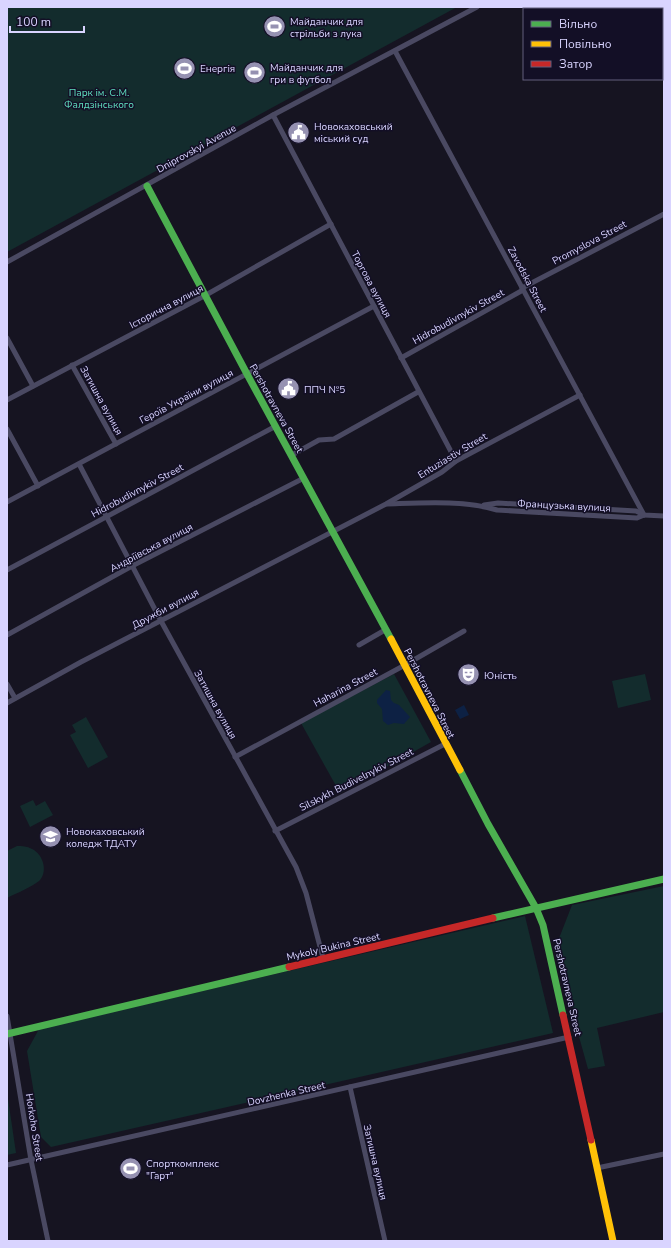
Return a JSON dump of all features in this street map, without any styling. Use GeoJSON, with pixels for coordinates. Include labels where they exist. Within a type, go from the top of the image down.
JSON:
{"type":"FeatureCollection","features":[{"type":"Feature","properties":{"kind":"street","name":"Dniprovskyi Avenue"},"geometry":{"type":"LineString","coordinates":[[7,262],[273,115],[477,7]]}},
{"type":"Feature","properties":{"kind":"street","name":"Zavodska Street"},"geometry":{"type":"LineString","coordinates":[[395,51],[644,515]]}},
{"type":"Feature","properties":{"kind":"street","name":"Торгова вулиця"},"geometry":{"type":"LineString","coordinates":[[273,115],[418,392],[456,461]]}},
{"type":"Feature","properties":{"kind":"street","name":"Pershotravneva Street"},"geometry":{"type":"LineString","coordinates":[[147,186],[405,665],[488,824],[536,908],[543,925],[569,1037],[613,1241]]}},
{"type":"Feature","properties":{"kind":"street","name":"Promyslova Street"},"geometry":{"type":"LineString","coordinates":[[523,289],[664,214]]}},
{"type":"Feature","properties":{"kind":"street","name":"Історична вулиця"},"geometry":{"type":"LineString","coordinates":[[7,400],[206,295],[331,224]]}},
{"type":"Feature","properties":{"kind":"street","name":"Hidrobudivnykiv Street"},"geometry":{"type":"LineString","coordinates":[[401,358],[523,289]]}},
{"type":"Feature","properties":{"kind":"street","name":"Героїв України вулиця"},"geometry":{"type":"LineString","coordinates":[[7,502],[374,306]]}},
{"type":"Feature","properties":{"kind":"street"},"geometry":{"type":"LineString","coordinates":[[7,338],[33,386]]}},
{"type":"Feature","properties":{"kind":"street","name":"Затишна вулиця"},"geometry":{"type":"LineString","coordinates":[[72,365],[116,444]]}},
{"type":"Feature","properties":{"kind":"street"},"geometry":{"type":"LineString","coordinates":[[292,455],[319,440],[334,439],[418,392]]}},
{"type":"Feature","properties":{"kind":"street","name":"Entuziastiv Street"},"geometry":{"type":"LineString","coordinates":[[332,531],[386,504],[442,472],[456,461],[580,395]]}},
{"type":"Feature","properties":{"kind":"street","name":"Hidrobudivnykiv Street"},"geometry":{"type":"LineString","coordinates":[[7,570],[276,426]]}},
{"type":"Feature","properties":{"kind":"street"},"geometry":{"type":"LineString","coordinates":[[7,429],[38,486]]}},
{"type":"Feature","properties":{"kind":"street","name":"Затишна вулиця"},"geometry":{"type":"LineString","coordinates":[[80,464],[161,621],[296,867],[306,894],[323,958]]}},
{"type":"Feature","properties":{"kind":"street","name":"Андріївська вулиця"},"geometry":{"type":"LineString","coordinates":[[7,634],[132,566],[304,478]]}},
{"type":"Feature","properties":{"kind":"street","name":"Французька вулиця"},"geometry":{"type":"LineString","coordinates":[[386,504],[438,503],[483,506],[497,510],[579,515],[637,518],[644,515],[664,516]]}},
{"type":"Feature","properties":{"kind":"street","name":"Дружби вулиця"},"geometry":{"type":"LineString","coordinates":[[7,703],[81,662],[332,531]]}},
{"type":"Feature","properties":{"kind":"street"},"geometry":{"type":"LineString","coordinates":[[359,645],[385,630]]}},
{"type":"Feature","properties":{"kind":"street","name":"Haharina Street"},"geometry":{"type":"LineString","coordinates":[[235,757],[405,665],[464,631]]}},
{"type":"Feature","properties":{"kind":"street"},"geometry":{"type":"LineString","coordinates":[[7,684],[15,698]]}},
{"type":"Feature","properties":{"kind":"street","name":"Silskykh Budivelnykiv Street"},"geometry":{"type":"LineString","coordinates":[[275,831],[445,744]]}},
{"type":"Feature","properties":{"kind":"street","name":"Mykoly Bukina Street"},"geometry":{"type":"LineString","coordinates":[[9,1033],[664,879]]}},
{"type":"Feature","properties":{"kind":"street","name":"Horkoho Street"},"geometry":{"type":"LineString","coordinates":[[7,1016],[31,1160],[48,1241]]}},
{"type":"Feature","properties":{"kind":"street","name":"Dovzhenka Street"},"geometry":{"type":"LineString","coordinates":[[7,1165],[569,1037]]}},
{"type":"Feature","properties":{"kind":"street","name":"Затишна вулиця"},"geometry":{"type":"LineString","coordinates":[[350,1087],[385,1241]]}},
{"type":"Feature","properties":{"kind":"street"},"geometry":{"type":"LineString","coordinates":[[598,1168],[664,1154]]}},
{"type":"Feature","properties":{"kind":"green space","name":"Парк ім. С.М. Фалдзінського"},"geometry":{"type":"Polygon","coordinates":[[[7,7],[457,7],[7,252],[7,7]]]}},
{"type":"Feature","properties":{"kind":"green space"},"geometry":{"type":"Polygon","coordinates":[[[394,674],[431,742],[340,793],[301,723],[394,674]]]}},
{"type":"Feature","properties":{"kind":"green space"},"geometry":{"type":"Polygon","coordinates":[[[645,674],[651,700],[618,708],[612,681],[645,674]]]}},
{"type":"Feature","properties":{"kind":"green space"},"geometry":{"type":"Polygon","coordinates":[[[86,717],[108,757],[88,768],[70,735],[76,732],[72,725],[86,717]]]}},
{"type":"Feature","properties":{"kind":"green space"},"geometry":{"type":"Polygon","coordinates":[[[33,800],[36,806],[45,801],[53,815],[30,827],[20,806],[33,800]]]}},
{"type":"Feature","properties":{"kind":"green space"},"geometry":{"type":"Polygon","coordinates":[[[17,846],[28,847],[36,851],[43,863],[44,872],[40,880],[7,898],[7,851],[17,846]]]}},
{"type":"Feature","properties":{"kind":"green space"},"geometry":{"type":"Polygon","coordinates":[[[664,886],[664,1012],[597,1028],[605,1066],[588,1069],[578,1033],[558,941],[572,905],[664,886]]]}},
{"type":"Feature","properties":{"kind":"green space"},"geometry":{"type":"Polygon","coordinates":[[[525,916],[553,1033],[51,1147],[41,1137],[27,1051],[39,1029],[525,916]]]}},
{"type":"Feature","properties":{"kind":"green space"},"geometry":{"type":"Polygon","coordinates":[[[7,1092],[16,1153],[7,1155],[7,1092]]]}},
{"type":"Feature","properties":{"kind":"water"},"geometry":{"type":"Polygon","coordinates":[[[386,690],[390,691],[391,700],[399,705],[410,717],[404,724],[394,723],[388,725],[383,721],[382,709],[377,703],[377,700],[386,690]]]}},
{"type":"Feature","properties":{"kind":"water"},"geometry":{"type":"Polygon","coordinates":[[[464,705],[469,715],[460,719],[455,710],[464,705]]]}},
{"type":"Feature","properties":{"kind":"traffic: fast"},"geometry":{"type":"LineString","coordinates":[[147,186],[391,639]]}},
{"type":"Feature","properties":{"kind":"traffic: fast"},"geometry":{"type":"LineString","coordinates":[[460,770],[488,824],[536,908],[543,925],[563,1015]]}},
{"type":"Feature","properties":{"kind":"traffic: fast"},"geometry":{"type":"LineString","coordinates":[[493,918],[664,879]]}},
{"type":"Feature","properties":{"kind":"traffic: fast"},"geometry":{"type":"LineString","coordinates":[[7,1034],[289,967]]}},
{"type":"Feature","properties":{"kind":"traffic: slow"},"geometry":{"type":"LineString","coordinates":[[391,639],[460,770]]}},
{"type":"Feature","properties":{"kind":"traffic: slow"},"geometry":{"type":"LineString","coordinates":[[591,1140],[613,1241]]}},
{"type":"Feature","properties":{"kind":"traffic: jam"},"geometry":{"type":"LineString","coordinates":[[289,967],[493,918]]}},
{"type":"Feature","properties":{"kind":"traffic: jam"},"geometry":{"type":"LineString","coordinates":[[563,1015],[591,1140]]}},
{"type":"Feature","properties":{"kind":"place","name":"Майданчик для стрільби з лука"},"geometry":{"type":"Point","coordinates":[274,27]}},
{"type":"Feature","properties":{"kind":"place","name":"Енергія"},"geometry":{"type":"Point","coordinates":[185,68]}},
{"type":"Feature","properties":{"kind":"place","name":"Майданчик для гри в футбол"},"geometry":{"type":"Point","coordinates":[255,73]}},
{"type":"Feature","properties":{"kind":"place","name":"Новокаховський міський суд"},"geometry":{"type":"Point","coordinates":[299,132]}},
{"type":"Feature","properties":{"kind":"place","name":"ППЧ №5"},"geometry":{"type":"Point","coordinates":[289,389]}},
{"type":"Feature","properties":{"kind":"place","name":"Юність"},"geometry":{"type":"Point","coordinates":[469,675]}},
{"type":"Feature","properties":{"kind":"place","name":"Новокаховський коледж ТДАТУ"},"geometry":{"type":"Point","coordinates":[51,837]}},
{"type":"Feature","properties":{"kind":"place","name":"Спорткомплекс \"Гарт\""},"geometry":{"type":"Point","coordinates":[130,1169]}}]}
